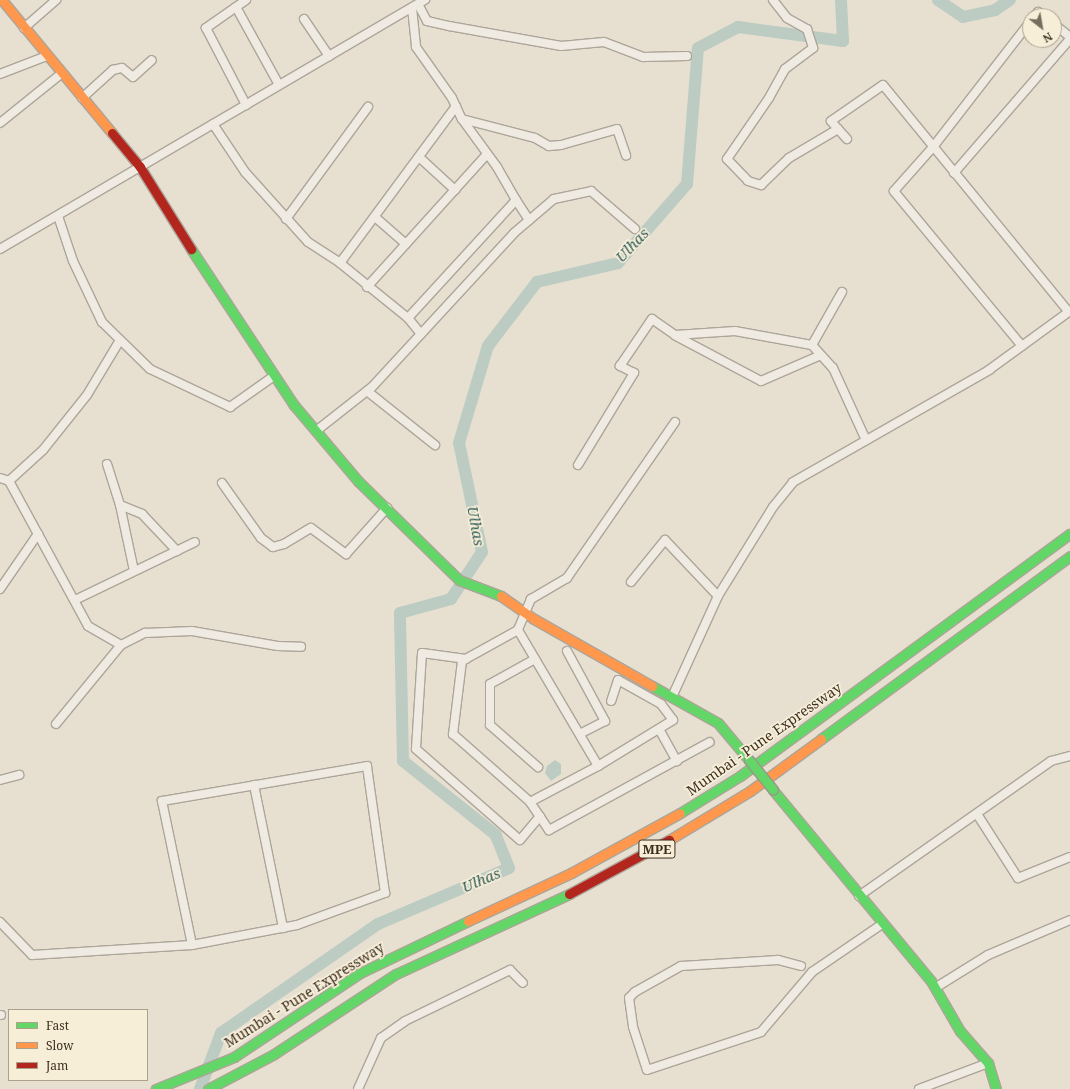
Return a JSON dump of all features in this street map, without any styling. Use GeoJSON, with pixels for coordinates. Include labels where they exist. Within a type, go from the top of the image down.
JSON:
{"type":"FeatureCollection","features":[{"type":"Feature","properties":{"kind":"main road"},"geometry":{"type":"LineString","coordinates":[[2,0],[140,167],[274,376],[316,431],[358,480],[459,580],[494,591],[524,612],[718,723],[935,988],[960,1031],[988,1064],[996,1089]]}},
{"type":"Feature","properties":{"kind":"main road","name":"Mumbai - Pune Expressway"},"geometry":{"type":"LineString","coordinates":[[156,1089],[204,1071],[230,1059],[264,1039],[360,973],[388,958],[571,873],[692,807],[740,776],[1070,534]]}},
{"type":"Feature","properties":{"kind":"main road","name":"MPE"},"geometry":{"type":"LineString","coordinates":[[210,1088],[274,1054],[370,989],[396,974],[579,890],[701,822],[791,762],[1070,556]]}},
{"type":"Feature","properties":{"kind":"street"},"geometry":{"type":"LineString","coordinates":[[24,28],[56,0]]}},
{"type":"Feature","properties":{"kind":"street"},"geometry":{"type":"LineString","coordinates":[[246,0],[206,28],[246,104]]}},
{"type":"Feature","properties":{"kind":"street"},"geometry":{"type":"LineString","coordinates":[[773,0],[787,18],[807,29],[813,48],[785,69],[769,98],[728,159],[748,181],[761,185],[789,158],[838,129]]}},
{"type":"Feature","properties":{"kind":"street"},"geometry":{"type":"LineString","coordinates":[[0,249],[418,4]]}},
{"type":"Feature","properties":{"kind":"street"},"geometry":{"type":"LineString","coordinates":[[418,4],[427,21],[449,26],[561,46],[604,42],[644,57],[687,56]]}},
{"type":"Feature","properties":{"kind":"street"},"geometry":{"type":"LineString","coordinates":[[418,4],[416,46],[529,220]]}},
{"type":"Feature","properties":{"kind":"street"},"geometry":{"type":"LineString","coordinates":[[236,7],[279,85]]}},
{"type":"Feature","properties":{"kind":"street"},"geometry":{"type":"LineString","coordinates":[[304,19],[329,56]]}},
{"type":"Feature","properties":{"kind":"street"},"geometry":{"type":"LineString","coordinates":[[954,173],[1070,38],[1062,31]]}},
{"type":"Feature","properties":{"kind":"street"},"geometry":{"type":"LineString","coordinates":[[1022,32],[933,147],[894,191],[1022,346]]}},
{"type":"Feature","properties":{"kind":"street"},"geometry":{"type":"LineString","coordinates":[[0,74],[47,56]]}},
{"type":"Feature","properties":{"kind":"street"},"geometry":{"type":"LineString","coordinates":[[82,98],[114,70],[122,68],[133,76],[152,60]]}},
{"type":"Feature","properties":{"kind":"street"},"geometry":{"type":"LineString","coordinates":[[0,123],[62,73]]}},
{"type":"Feature","properties":{"kind":"street"},"geometry":{"type":"LineString","coordinates":[[672,697],[718,596],[773,507],[793,482],[989,370],[1069,312],[883,85],[831,121],[847,139]]}},
{"type":"Feature","properties":{"kind":"street"},"geometry":{"type":"LineString","coordinates":[[340,263],[456,106]]}},
{"type":"Feature","properties":{"kind":"street"},"geometry":{"type":"LineString","coordinates":[[286,219],[368,107]]}},
{"type":"Feature","properties":{"kind":"street"},"geometry":{"type":"LineString","coordinates":[[462,119],[535,138],[549,146],[561,145],[617,129],[626,155]]}},
{"type":"Feature","properties":{"kind":"street"},"geometry":{"type":"LineString","coordinates":[[213,124],[245,172],[308,242],[340,263],[367,287],[408,318],[421,334]]}},
{"type":"Feature","properties":{"kind":"street"},"geometry":{"type":"LineString","coordinates":[[367,287],[487,154]]}},
{"type":"Feature","properties":{"kind":"street"},"geometry":{"type":"LineString","coordinates":[[419,158],[455,190]]}},
{"type":"Feature","properties":{"kind":"street"},"geometry":{"type":"LineString","coordinates":[[316,431],[367,391],[514,233],[554,199],[591,192],[635,229]]}},
{"type":"Feature","properties":{"kind":"street"},"geometry":{"type":"LineString","coordinates":[[408,318],[516,200]]}},
{"type":"Feature","properties":{"kind":"street"},"geometry":{"type":"LineString","coordinates":[[58,216],[73,261],[102,322],[150,369],[230,407],[274,376]]}},
{"type":"Feature","properties":{"kind":"street"},"geometry":{"type":"LineString","coordinates":[[375,217],[406,244]]}},
{"type":"Feature","properties":{"kind":"street"},"geometry":{"type":"LineString","coordinates":[[812,345],[842,292]]}},
{"type":"Feature","properties":{"kind":"street"},"geometry":{"type":"LineString","coordinates":[[578,465],[634,373],[620,366],[652,319],[675,335],[761,380],[821,355]]}},
{"type":"Feature","properties":{"kind":"street"},"geometry":{"type":"LineString","coordinates":[[675,335],[735,332],[812,345],[833,368],[866,440]]}},
{"type":"Feature","properties":{"kind":"street"},"geometry":{"type":"LineString","coordinates":[[8,481],[43,450],[87,395],[120,340]]}},
{"type":"Feature","properties":{"kind":"street"},"geometry":{"type":"LineString","coordinates":[[367,391],[435,445]]}},
{"type":"Feature","properties":{"kind":"street"},"geometry":{"type":"LineString","coordinates":[[675,422],[567,578],[532,599],[524,612],[518,630],[462,661],[453,734],[530,802],[550,830],[710,742]]}},
{"type":"Feature","properties":{"kind":"street"},"geometry":{"type":"LineString","coordinates":[[107,464],[120,505],[134,571]]}},
{"type":"Feature","properties":{"kind":"street"},"geometry":{"type":"LineString","coordinates":[[0,478],[8,481],[88,626],[121,645]]}},
{"type":"Feature","properties":{"kind":"street"},"geometry":{"type":"LineString","coordinates":[[222,483],[261,538],[273,547],[284,544],[311,528],[346,554],[387,508]]}},
{"type":"Feature","properties":{"kind":"street"},"geometry":{"type":"LineString","coordinates":[[120,505],[142,514],[177,551]]}},
{"type":"Feature","properties":{"kind":"street"},"geometry":{"type":"LineString","coordinates":[[0,589],[38,534]]}},
{"type":"Feature","properties":{"kind":"street"},"geometry":{"type":"LineString","coordinates":[[631,582],[665,540],[718,596]]}},
{"type":"Feature","properties":{"kind":"street"},"geometry":{"type":"LineString","coordinates":[[75,600],[195,542]]}},
{"type":"Feature","properties":{"kind":"street"},"geometry":{"type":"LineString","coordinates":[[518,630],[598,766]]}},
{"type":"Feature","properties":{"kind":"street"},"geometry":{"type":"LineString","coordinates":[[56,724],[121,645],[145,633],[192,631],[278,646],[301,647]]}},
{"type":"Feature","properties":{"kind":"street"},"geometry":{"type":"LineString","coordinates":[[567,651],[605,720],[580,734]]}},
{"type":"Feature","properties":{"kind":"street"},"geometry":{"type":"LineString","coordinates":[[466,659],[422,653],[416,749],[520,840],[540,816]]}},
{"type":"Feature","properties":{"kind":"street"},"geometry":{"type":"LineString","coordinates":[[535,659],[490,684],[490,725],[538,767]]}},
{"type":"Feature","properties":{"kind":"street"},"geometry":{"type":"LineString","coordinates":[[530,802],[598,766],[673,720],[661,704],[618,680],[612,701]]}},
{"type":"Feature","properties":{"kind":"street"},"geometry":{"type":"LineString","coordinates":[[659,729],[677,761]]}},
{"type":"Feature","properties":{"kind":"street"},"geometry":{"type":"LineString","coordinates":[[859,896],[971,815],[977,814],[1051,761],[1070,756]]}},
{"type":"Feature","properties":{"kind":"street"},"geometry":{"type":"LineString","coordinates":[[0,922],[32,955],[192,945],[283,928],[385,893],[367,766],[162,801],[192,945]]}},
{"type":"Feature","properties":{"kind":"street"},"geometry":{"type":"LineString","coordinates":[[0,780],[19,775]]}},
{"type":"Feature","properties":{"kind":"street"},"geometry":{"type":"LineString","coordinates":[[254,785],[283,928]]}},
{"type":"Feature","properties":{"kind":"street"},"geometry":{"type":"LineString","coordinates":[[977,814],[1018,878],[1070,857]]}},
{"type":"Feature","properties":{"kind":"street"},"geometry":{"type":"LineString","coordinates":[[935,988],[988,955],[1070,920]]}},
{"type":"Feature","properties":{"kind":"street"},"geometry":{"type":"LineString","coordinates":[[801,966],[778,960],[681,966],[635,992],[629,998],[633,1027],[647,1070],[761,1032],[812,972],[882,924]]}},
{"type":"Feature","properties":{"kind":"street"},"geometry":{"type":"LineString","coordinates":[[358,1089],[381,1038],[405,1021],[510,970],[524,983]]}},
{"type":"Feature","properties":{"kind":"street"},"geometry":{"type":"LineString","coordinates":[[920,1089],[988,1064]]}},
{"type":"Feature","properties":{"kind":"shaded area"},"geometry":{"type":"Polygon","coordinates":[[[555,760],[561,764],[561,774],[551,781],[545,773],[547,766],[555,760]]]}},
{"type":"Feature","properties":{"kind":"waterway","name":"Ulhas"},"geometry":{"type":"LineString","coordinates":[[200,1089],[221,1033],[378,924],[509,868],[496,835],[403,761],[400,613],[451,599],[482,552],[459,443],[488,346],[537,282],[618,263],[687,184],[698,48],[738,27],[843,41],[841,0]]}},
{"type":"Feature","properties":{"kind":"waterway","name":"Ulhas"},"geometry":{"type":"LineString","coordinates":[[938,0],[963,17],[995,10],[1010,0]]}},
{"type":"Feature","properties":{"kind":"traffic: fast"},"geometry":{"type":"LineString","coordinates":[[191,249],[294,405],[358,481],[459,580],[501,596]]}},
{"type":"Feature","properties":{"kind":"traffic: fast"},"geometry":{"type":"LineString","coordinates":[[680,813],[740,776],[1070,534]]}},
{"type":"Feature","properties":{"kind":"traffic: fast"},"geometry":{"type":"LineString","coordinates":[[821,739],[1070,556]]}},
{"type":"Feature","properties":{"kind":"traffic: fast"},"geometry":{"type":"LineString","coordinates":[[652,686],[718,723],[749,760]]}},
{"type":"Feature","properties":{"kind":"traffic: fast"},"geometry":{"type":"LineString","coordinates":[[749,760],[773,790]]}},
{"type":"Feature","properties":{"kind":"traffic: fast"},"geometry":{"type":"LineString","coordinates":[[773,790],[931,981],[960,1031],[988,1063],[996,1089]]}},
{"type":"Feature","properties":{"kind":"traffic: fast"},"geometry":{"type":"LineString","coordinates":[[208,1089],[274,1054],[396,974],[569,894]]}},
{"type":"Feature","properties":{"kind":"traffic: fast"},"geometry":{"type":"LineString","coordinates":[[156,1089],[234,1057],[360,973],[468,921]]}},
{"type":"Feature","properties":{"kind":"traffic: slow"},"geometry":{"type":"LineString","coordinates":[[2,0],[112,133]]}},
{"type":"Feature","properties":{"kind":"traffic: slow"},"geometry":{"type":"LineString","coordinates":[[501,596],[534,619],[652,686]]}},
{"type":"Feature","properties":{"kind":"traffic: slow"},"geometry":{"type":"LineString","coordinates":[[669,840],[750,791],[821,739]]}},
{"type":"Feature","properties":{"kind":"traffic: slow"},"geometry":{"type":"LineString","coordinates":[[468,921],[571,873],[680,813]]}},
{"type":"Feature","properties":{"kind":"traffic: jam"},"geometry":{"type":"LineString","coordinates":[[112,133],[140,167],[191,249]]}},
{"type":"Feature","properties":{"kind":"traffic: jam"},"geometry":{"type":"LineString","coordinates":[[569,894],[669,840]]}}]}
